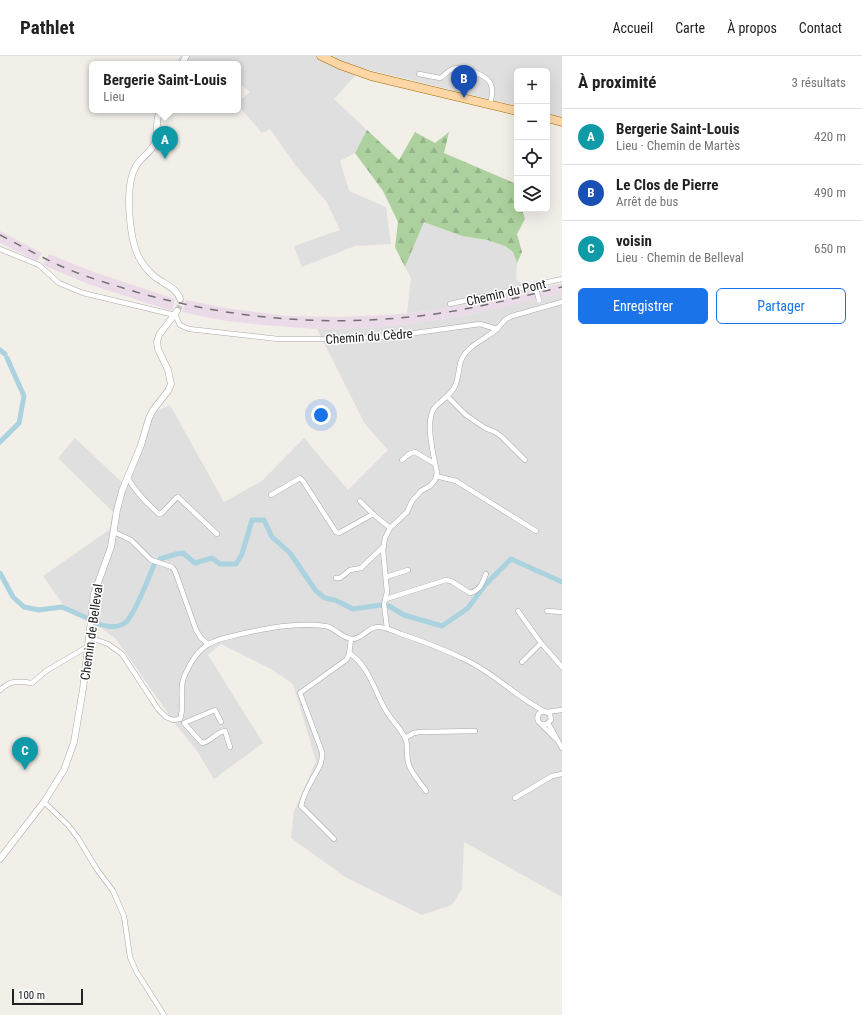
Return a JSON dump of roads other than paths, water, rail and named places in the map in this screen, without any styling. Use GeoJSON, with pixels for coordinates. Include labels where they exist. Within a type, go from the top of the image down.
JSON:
{"type":"FeatureCollection","features":[{"type":"Feature","properties":{"kind":"main road"},"geometry":{"type":"LineString","coordinates":[[322,56],[340,65],[365,74],[514,110]]}},
{"type":"Feature","properties":{"kind":"main road"},"geometry":{"type":"LineString","coordinates":[[550,119],[562,122]]}},
{"type":"Feature","properties":{"kind":"street"},"geometry":{"type":"LineString","coordinates":[[419,74],[440,78],[450,70],[460,68],[483,75],[490,83],[493,91],[490,104]]}},
{"type":"Feature","properties":{"kind":"street"},"geometry":{"type":"LineString","coordinates":[[159,113],[157,139],[155,144],[138,163],[131,179],[131,231],[136,250],[144,266],[155,277],[175,290],[179,294],[180,299]]}},
{"type":"Feature","properties":{"kind":"street"},"geometry":{"type":"LineString","coordinates":[[0,249],[39,266],[59,283],[83,293],[176,313]]}},
{"type":"Feature","properties":{"kind":"street","name":"Chemin du Pont"},"geometry":{"type":"LineString","coordinates":[[450,304],[536,287],[562,279]]}},
{"type":"Feature","properties":{"kind":"street"},"geometry":{"type":"LineString","coordinates":[[536,287],[541,308]]}},
{"type":"Feature","properties":{"kind":"street"},"geometry":{"type":"LineString","coordinates":[[387,628],[384,604],[387,592],[384,545],[385,538],[390,528],[407,512],[412,501],[421,491],[430,486],[435,480],[435,464],[430,424],[431,414],[435,408],[448,397],[456,386],[461,361],[468,349],[497,329],[506,319],[562,302]]}},
{"type":"Feature","properties":{"kind":"street","name":"Chemin du Cèdre"},"geometry":{"type":"LineString","coordinates":[[176,313],[180,325],[189,329],[278,339],[329,339],[394,336],[480,324],[497,329]]}},
{"type":"Feature","properties":{"kind":"street","name":"Chemin de Belleval"},"geometry":{"type":"LineString","coordinates":[[0,858],[44,802],[64,770],[74,742],[83,690],[94,594],[109,555],[119,500],[141,445],[148,418],[168,391],[171,384],[168,370],[158,349],[157,342],[159,336],[176,313]]}},
{"type":"Feature","properties":{"kind":"street"},"geometry":{"type":"LineString","coordinates":[[448,397],[466,415],[502,437],[525,460]]}},
{"type":"Feature","properties":{"kind":"street"},"geometry":{"type":"LineString","coordinates":[[402,460],[409,454],[415,452],[435,464]]}},
{"type":"Feature","properties":{"kind":"street"},"geometry":{"type":"LineString","coordinates":[[436,476],[456,481],[536,531]]}},
{"type":"Feature","properties":{"kind":"street"},"geometry":{"type":"LineString","coordinates":[[128,477],[136,492],[159,514],[162,513],[178,497],[217,534]]}},
{"type":"Feature","properties":{"kind":"street"},"geometry":{"type":"LineString","coordinates":[[271,495],[297,479],[302,479],[338,533],[373,514]]}},
{"type":"Feature","properties":{"kind":"street"},"geometry":{"type":"LineString","coordinates":[[360,501],[390,528]]}},
{"type":"Feature","properties":{"kind":"street"},"geometry":{"type":"LineString","coordinates":[[114,532],[131,540],[151,560],[172,567],[175,571],[196,630],[201,638],[208,644]]}},
{"type":"Feature","properties":{"kind":"street"},"geometry":{"type":"LineString","coordinates":[[336,578],[340,578],[352,569],[360,568],[384,545]]}},
{"type":"Feature","properties":{"kind":"street"},"geometry":{"type":"LineString","coordinates":[[386,577],[408,570]]}},
{"type":"Feature","properties":{"kind":"street"},"geometry":{"type":"LineString","coordinates":[[386,599],[446,580],[451,581],[470,593],[476,591],[480,587],[486,574]]}},
{"type":"Feature","properties":{"kind":"street"},"geometry":{"type":"LineString","coordinates":[[518,612],[541,643],[562,667]]}},
{"type":"Feature","properties":{"kind":"street"},"geometry":{"type":"LineString","coordinates":[[547,612],[562,612]]}},
{"type":"Feature","properties":{"kind":"street"},"geometry":{"type":"LineString","coordinates":[[89,637],[108,644],[122,654],[158,709],[166,717],[173,720],[180,719],[181,716],[182,687],[185,675],[194,658],[208,644],[218,640],[284,626],[325,626],[335,630],[343,636],[351,638],[357,638],[372,628],[387,628],[467,660],[492,675],[532,705],[545,711],[551,716]]}},
{"type":"Feature","properties":{"kind":"street"},"geometry":{"type":"LineString","coordinates":[[334,839],[301,806],[323,759],[322,752],[300,693],[346,660],[350,653],[351,638]]}},
{"type":"Feature","properties":{"kind":"street"},"geometry":{"type":"LineString","coordinates":[[522,662],[541,643]]}},
{"type":"Feature","properties":{"kind":"street"},"geometry":{"type":"LineString","coordinates":[[0,690],[11,682],[32,682],[46,671],[87,647]]}},
{"type":"Feature","properties":{"kind":"street"},"geometry":{"type":"LineString","coordinates":[[350,653],[359,661],[372,681],[384,707],[405,738],[408,747],[407,760],[410,768],[426,791]]}},
{"type":"Feature","properties":{"kind":"street"},"geometry":{"type":"LineString","coordinates":[[532,705],[538,715],[538,721],[557,740]]}},
{"type":"Feature","properties":{"kind":"street"},"geometry":{"type":"LineString","coordinates":[[222,722],[215,710],[184,723],[202,743],[225,731],[230,747]]}},
{"type":"Feature","properties":{"kind":"street"},"geometry":{"type":"LineString","coordinates":[[538,715],[545,711],[560,710]]}},
{"type":"Feature","properties":{"kind":"street"},"geometry":{"type":"LineString","coordinates":[[548,723],[551,716],[560,710]]}},
{"type":"Feature","properties":{"kind":"street"},"geometry":{"type":"LineString","coordinates":[[542,724],[548,723]]}},
{"type":"Feature","properties":{"kind":"street"},"geometry":{"type":"LineString","coordinates":[[548,723],[562,748]]}},
{"type":"Feature","properties":{"kind":"street"},"geometry":{"type":"LineString","coordinates":[[405,738],[414,733],[420,732],[475,731]]}},
{"type":"Feature","properties":{"kind":"street"},"geometry":{"type":"LineString","coordinates":[[514,798],[552,776],[562,774]]}},
{"type":"Feature","properties":{"kind":"street"},"geometry":{"type":"LineString","coordinates":[[44,802],[78,838],[96,868],[113,891],[124,916],[130,957],[136,971],[164,1015]]}},
{"type":"Feature","properties":{"kind":"waterway"},"geometry":{"type":"LineString","coordinates":[[0,350],[5,354]]}},
{"type":"Feature","properties":{"kind":"waterway"},"geometry":{"type":"LineString","coordinates":[[0,442],[19,423],[24,396],[7,358]]}},
{"type":"Feature","properties":{"kind":"waterway"},"geometry":{"type":"LineString","coordinates":[[160,559],[183,553],[195,563],[212,558],[220,564],[236,564],[242,554],[252,520],[264,520],[272,537],[290,553],[316,591],[325,598],[335,600],[353,609],[381,605]]}},
{"type":"Feature","properties":{"kind":"waterway"},"geometry":{"type":"LineString","coordinates":[[389,606],[404,615],[442,626],[468,608],[485,585],[511,559],[562,582]]}},
{"type":"Feature","properties":{"kind":"waterway"},"geometry":{"type":"LineString","coordinates":[[93,622],[114,627],[126,622],[130,618],[137,604],[154,565]]}},
{"type":"Feature","properties":{"kind":"waterway"},"geometry":{"type":"LineString","coordinates":[[0,573],[13,597],[24,607],[39,610],[62,607],[87,618]]}},
{"type":"Feature","properties":{"kind":"tunnel"},"geometry":{"type":"LineString","coordinates":[[177,311],[181,304],[180,299]]}},
{"type":"Feature","properties":{"kind":"railway"},"geometry":{"type":"LineString","coordinates":[[0,235],[43,258],[70,270],[136,292],[173,302],[210,309],[284,319],[322,321],[359,320],[435,314],[451,312],[562,287]]}},
{"type":"Feature","properties":{"kind":"place","name":"Le Clos de Pierre"},"geometry":{"type":"Point","coordinates":[464,98]}},
{"type":"Feature","properties":{"kind":"place","name":"Bergerie Saint-Louis"},"geometry":{"type":"Point","coordinates":[165,159]}},
{"type":"Feature","properties":{"kind":"place","name":"voisin"},"geometry":{"type":"Point","coordinates":[25,770]}}]}
